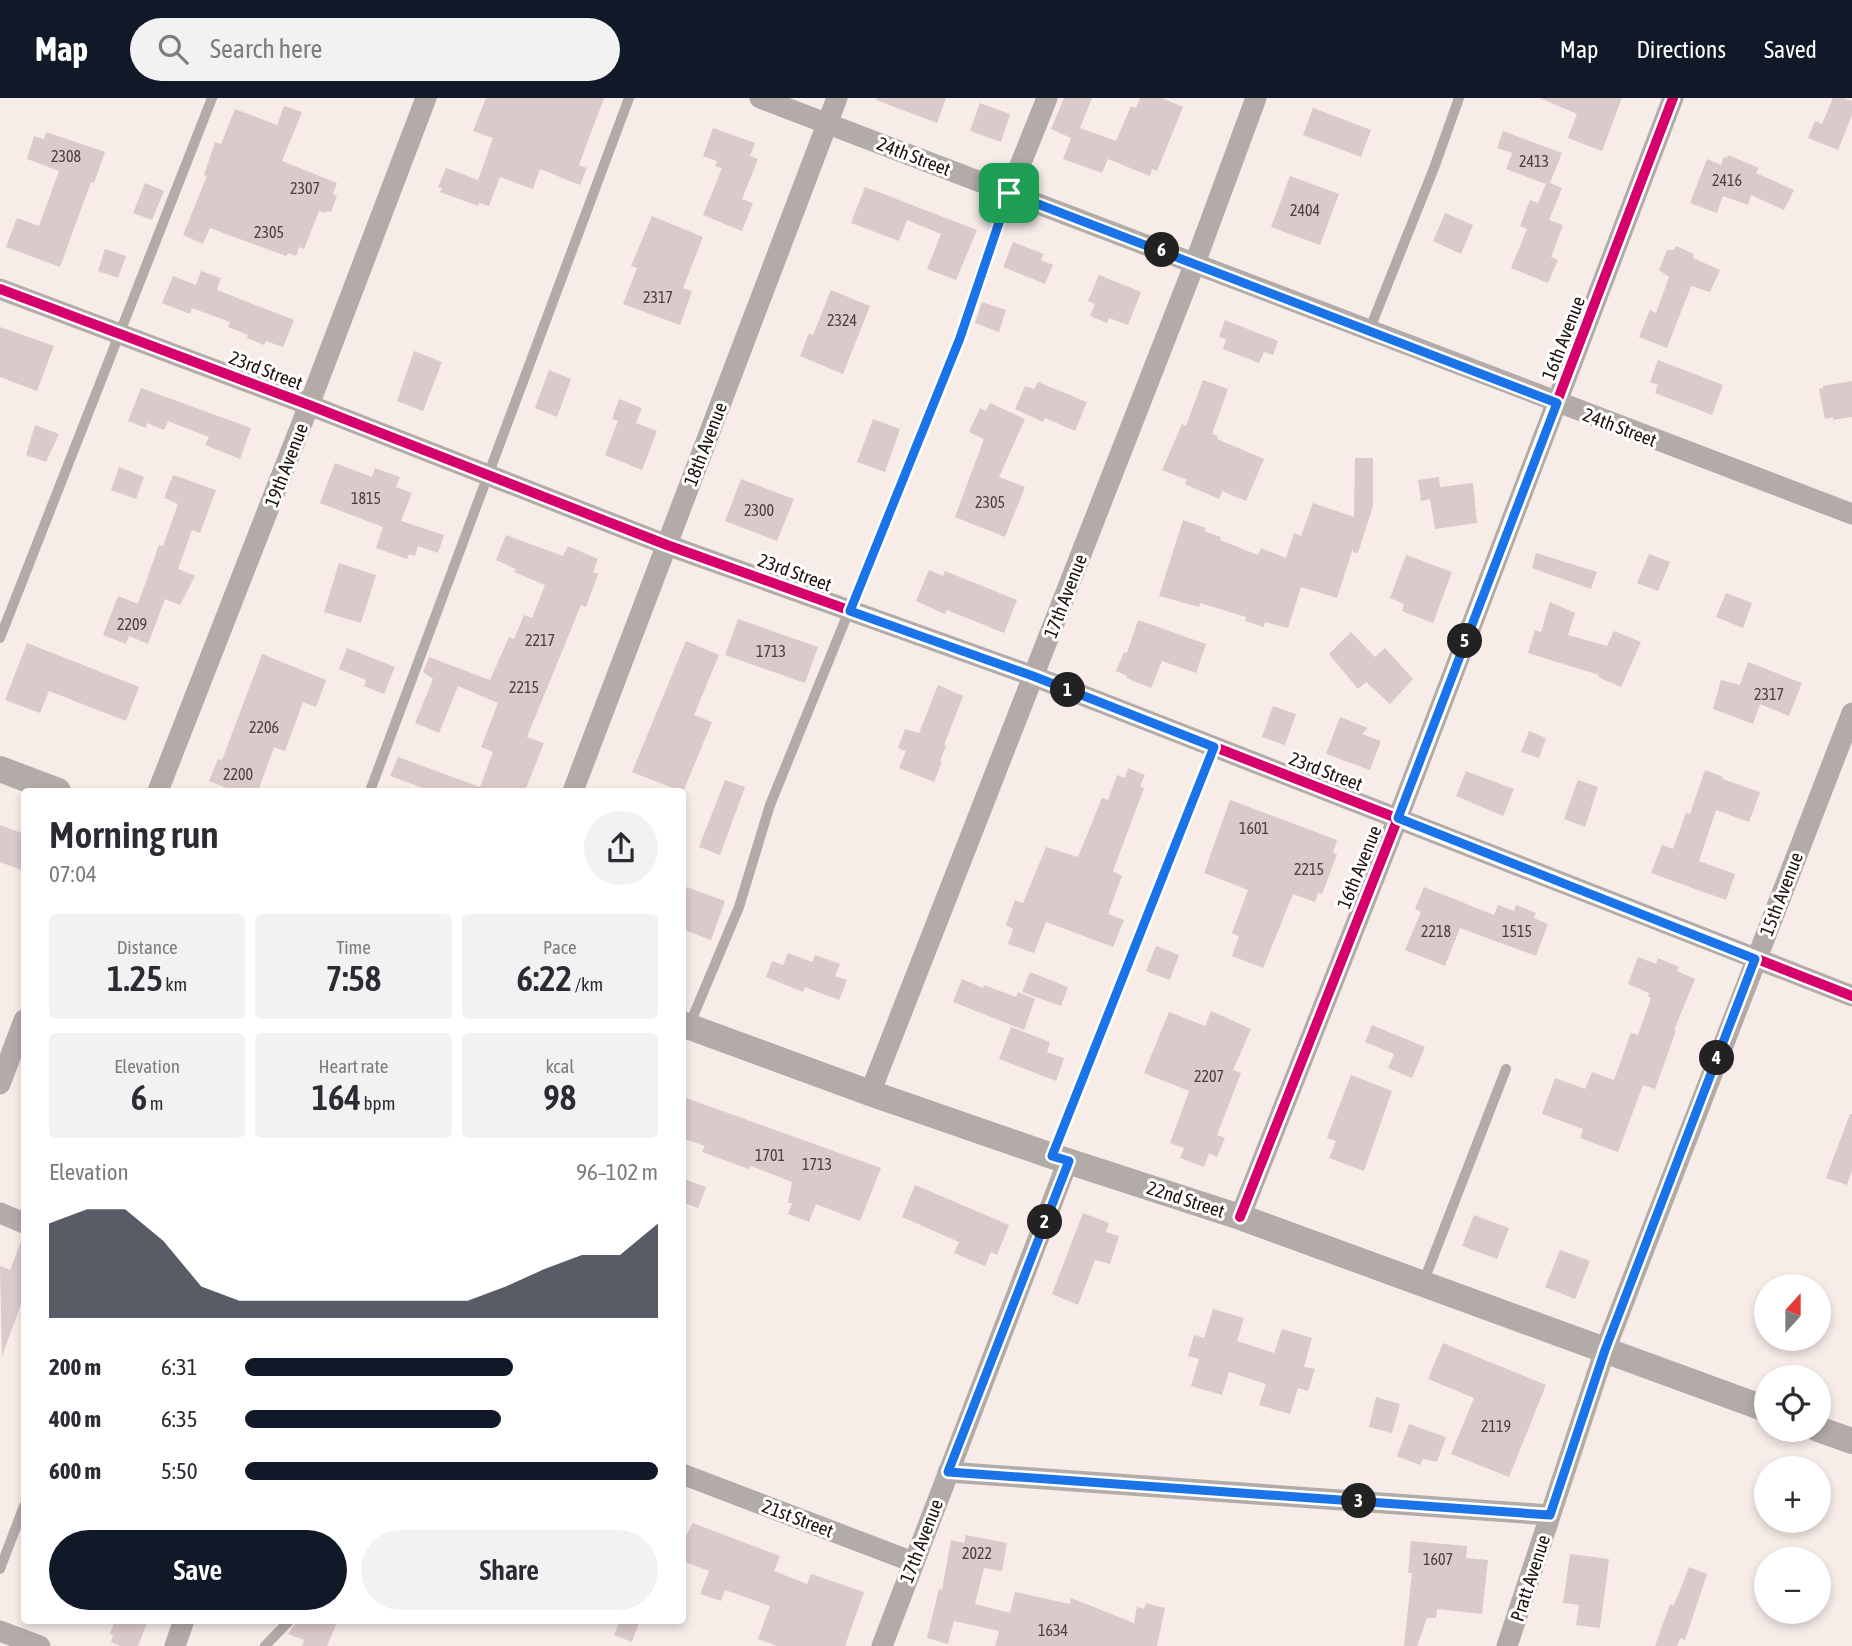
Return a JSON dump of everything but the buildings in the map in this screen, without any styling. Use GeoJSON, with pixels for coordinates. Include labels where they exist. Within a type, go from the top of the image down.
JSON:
{"type":"FeatureCollection","features":[{"type":"Feature","properties":{"kind":"street","name":"19th Avenue"},"geometry":{"type":"LineString","coordinates":[[159,788],[426,98]]}},
{"type":"Feature","properties":{"kind":"street","name":"24th Street"},"geometry":{"type":"LineString","coordinates":[[760,98],[1852,514]]}},
{"type":"Feature","properties":{"kind":"street","name":"18th Avenue"},"geometry":{"type":"LineString","coordinates":[[574,788],[837,98]]}},
{"type":"Feature","properties":{"kind":"street"},"geometry":{"type":"LineString","coordinates":[[1009,193],[1046,98]]}},
{"type":"Feature","properties":{"kind":"street","name":"17th Avenue"},"geometry":{"type":"LineString","coordinates":[[870,1093],[1195,263],[1256,98]]}},
{"type":"Feature","properties":{"kind":"street","name":"16th Avenue"},"geometry":{"type":"LineString","coordinates":[[1240,1217],[1398,818],[1673,98]]}},
{"type":"Feature","properties":{"kind":"street","name":"23rd Street"},"geometry":{"type":"LineString","coordinates":[[0,289],[309,405],[667,545],[1033,676],[1852,996]]}},
{"type":"Feature","properties":{"kind":"street","name":"15th Avenue"},"geometry":{"type":"LineString","coordinates":[[1605,1350],[1852,713]]}},
{"type":"Feature","properties":{"kind":"street"},"geometry":{"type":"LineString","coordinates":[[0,769],[50,788]]}},
{"type":"Feature","properties":{"kind":"street","name":"22nd Street"},"geometry":{"type":"LineString","coordinates":[[686,1025],[1060,1159],[1240,1217],[1754,1405]]}},
{"type":"Feature","properties":{"kind":"street"},"geometry":{"type":"LineString","coordinates":[[0,1084],[21,1028]]}},
{"type":"Feature","properties":{"kind":"street","name":"17th Avenue"},"geometry":{"type":"LineString","coordinates":[[883,1646],[1060,1159]]}},
{"type":"Feature","properties":{"kind":"street"},"geometry":{"type":"LineString","coordinates":[[0,1213],[21,1222]]}},
{"type":"Feature","properties":{"kind":"street","name":"Pratt Avenue"},"geometry":{"type":"LineString","coordinates":[[1507,1646],[1605,1350]]}},
{"type":"Feature","properties":{"kind":"street"},"geometry":{"type":"LineString","coordinates":[[1831,1434],[1852,1441]]}},
{"type":"Feature","properties":{"kind":"street"},"geometry":{"type":"LineString","coordinates":[[948,1472],[1550,1515]]}},
{"type":"Feature","properties":{"kind":"street","name":"21st Street"},"geometry":{"type":"LineString","coordinates":[[686,1476],[913,1562]]}},
{"type":"Feature","properties":{"kind":"street"},"geometry":{"type":"LineString","coordinates":[[175,1646],[183,1624]]}},
{"type":"Feature","properties":{"kind":"street"},"geometry":{"type":"LineString","coordinates":[[0,1631],[40,1646]]}},
{"type":"Feature","properties":{"kind":"lane"},"geometry":{"type":"LineString","coordinates":[[0,638],[212,98]]}},
{"type":"Feature","properties":{"kind":"lane"},"geometry":{"type":"LineString","coordinates":[[371,788],[629,98]]}},
{"type":"Feature","properties":{"kind":"lane"},"geometry":{"type":"LineString","coordinates":[[1369,331],[1459,98]]}},
{"type":"Feature","properties":{"kind":"lane"},"geometry":{"type":"LineString","coordinates":[[686,1025],[739,907],[770,805],[960,338],[1009,193]]}},
{"type":"Feature","properties":{"kind":"lane"},"geometry":{"type":"LineString","coordinates":[[1060,1159],[1214,747]]}},
{"type":"Feature","properties":{"kind":"lane"},"geometry":{"type":"LineString","coordinates":[[1423,1283],[1506,1069]]}},
{"type":"Feature","properties":{"kind":"lane"},"geometry":{"type":"LineString","coordinates":[[0,1569],[21,1514]]}},
{"type":"Feature","properties":{"kind":"lane"},"geometry":{"type":"LineString","coordinates":[[265,1646],[285,1624]]}},
{"type":"Feature","properties":{"kind":"cycle path"},"geometry":{"type":"LineString","coordinates":[[1240,1217],[1398,818],[1673,98]]}},
{"type":"Feature","properties":{"kind":"cycle path"},"geometry":{"type":"LineString","coordinates":[[0,289],[309,405],[667,545],[1033,676],[1852,996]]}},
{"type":"Feature","properties":{"kind":"route"},"geometry":{"type":"LineString","coordinates":[[1009,193],[1557,403],[1398,818],[1755,959],[1605,1350],[1550,1515],[948,1472],[1069,1161],[1052,1156],[1214,747],[1033,676],[850,611],[960,338],[1009,193]]}}]}
